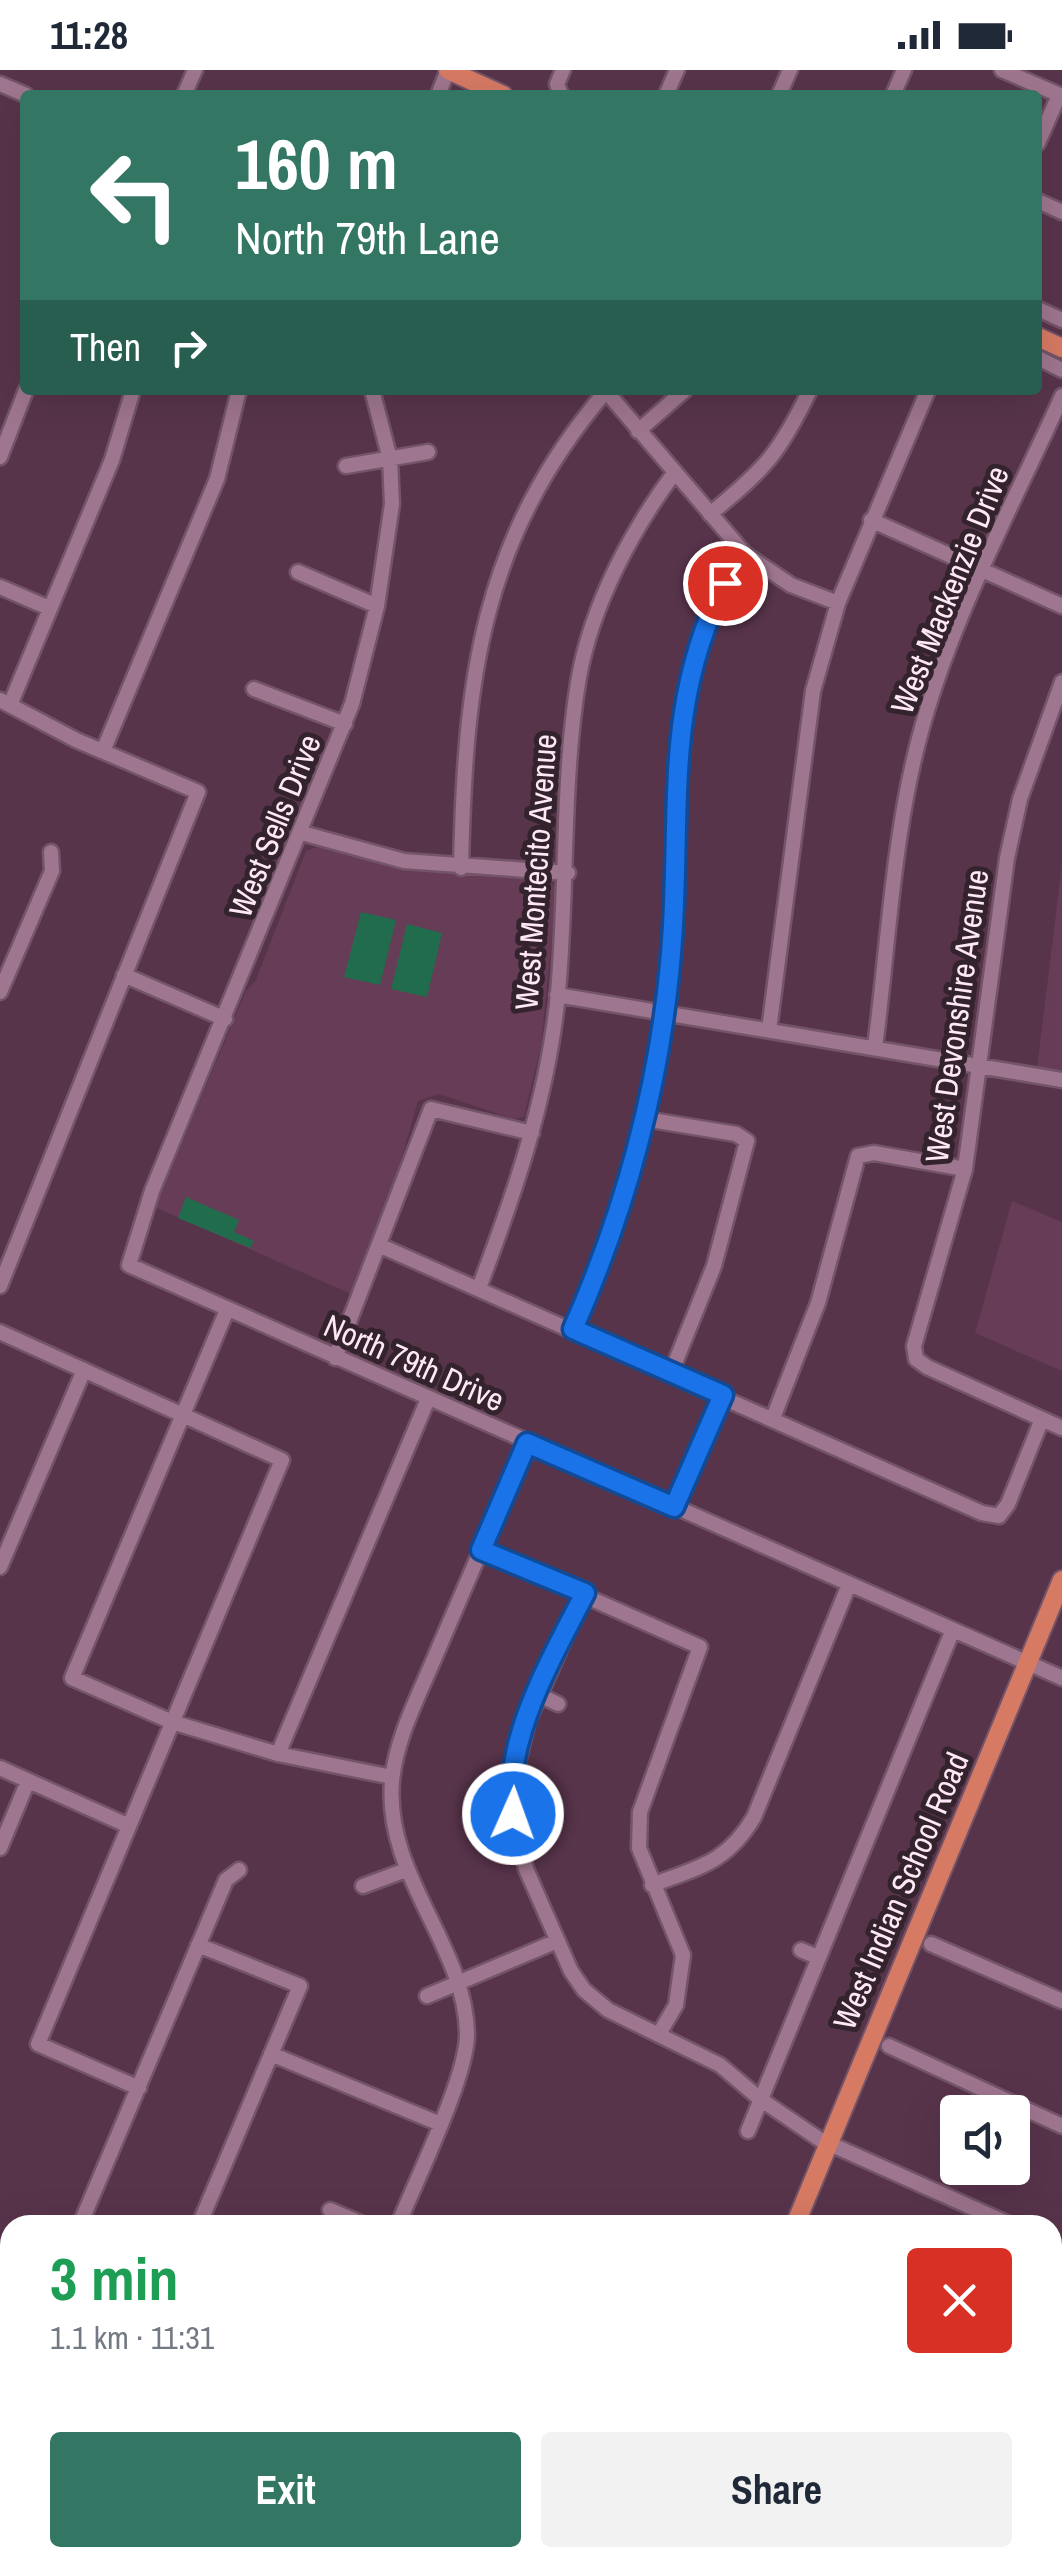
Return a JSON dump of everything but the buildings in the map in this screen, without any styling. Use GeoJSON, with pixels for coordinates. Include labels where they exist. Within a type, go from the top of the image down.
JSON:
{"type":"FeatureCollection","features":[{"type":"Feature","properties":{"kind":"main road"},"geometry":{"type":"LineString","coordinates":[[448,70],[493,90]]}},
{"type":"Feature","properties":{"kind":"main road","name":"West Indian School Road"},"geometry":{"type":"LineString","coordinates":[[799,2215],[954,1864],[1062,1580]]}},
{"type":"Feature","properties":{"kind":"street"},"geometry":{"type":"LineString","coordinates":[[1002,70],[1060,96],[1042,134]]}},
{"type":"Feature","properties":{"kind":"street"},"geometry":{"type":"LineString","coordinates":[[0,457],[24,395]]}},
{"type":"Feature","properties":{"kind":"street"},"geometry":{"type":"LineString","coordinates":[[0,1286],[198,792],[5,703],[112,460],[132,395]]}},
{"type":"Feature","properties":{"kind":"street"},"geometry":{"type":"LineString","coordinates":[[103,751],[217,479],[238,395]]}},
{"type":"Feature","properties":{"kind":"street","name":"West Sells Drive"},"geometry":{"type":"LineString","coordinates":[[129,1265],[141,1218],[346,724],[378,606],[392,504],[390,458],[373,395]]}},
{"type":"Feature","properties":{"kind":"street"},"geometry":{"type":"LineString","coordinates":[[461,868],[469,696],[494,586],[538,484],[569,434],[601,395]]}},
{"type":"Feature","properties":{"kind":"street"},"geometry":{"type":"LineString","coordinates":[[609,395],[745,554],[791,585],[838,603]]}},
{"type":"Feature","properties":{"kind":"street"},"geometry":{"type":"LineString","coordinates":[[638,430],[679,395]]}},
{"type":"Feature","properties":{"kind":"street"},"geometry":{"type":"LineString","coordinates":[[710,514],[758,474],[782,447],[808,395]]}},
{"type":"Feature","properties":{"kind":"street"},"geometry":{"type":"LineString","coordinates":[[769,1030],[813,690],[838,603],[926,395]]}},
{"type":"Feature","properties":{"kind":"street","name":"West Mackenzie Drive"},"geometry":{"type":"LineString","coordinates":[[876,1047],[904,802],[924,722],[984,570],[1062,396]]}},
{"type":"Feature","properties":{"kind":"street"},"geometry":{"type":"LineString","coordinates":[[346,466],[428,452]]}},
{"type":"Feature","properties":{"kind":"street","name":"West Montecito Avenue"},"geometry":{"type":"LineString","coordinates":[[479,1288],[532,1134],[547,1072],[568,873],[571,746],[580,674],[614,574],[674,472]]}},
{"type":"Feature","properties":{"kind":"street"},"geometry":{"type":"LineString","coordinates":[[870,520],[1062,606]]}},
{"type":"Feature","properties":{"kind":"street"},"geometry":{"type":"LineString","coordinates":[[573,1329],[612,1234],[645,1119],[673,927],[678,729],[695,654],[712,610],[745,554]]}},
{"type":"Feature","properties":{"kind":"street"},"geometry":{"type":"LineString","coordinates":[[298,572],[378,606]]}},
{"type":"Feature","properties":{"kind":"street"},"geometry":{"type":"LineString","coordinates":[[0,587],[49,608]]}},
{"type":"Feature","properties":{"kind":"street","name":"West Devonshire Avenue"},"geometry":{"type":"LineString","coordinates":[[1042,1419],[916,1358],[914,1346],[965,1169],[1006,858],[1030,766],[1062,682]]}},
{"type":"Feature","properties":{"kind":"street"},"geometry":{"type":"LineString","coordinates":[[254,689],[346,724]]}},
{"type":"Feature","properties":{"kind":"street"},"geometry":{"type":"LineString","coordinates":[[302,833],[404,861],[568,873]]}},
{"type":"Feature","properties":{"kind":"street"},"geometry":{"type":"LineString","coordinates":[[0,992],[7,958],[52,870],[51,852]]}},
{"type":"Feature","properties":{"kind":"street"},"geometry":{"type":"LineString","coordinates":[[124,975],[225,1018]]}},
{"type":"Feature","properties":{"kind":"street"},"geometry":{"type":"LineString","coordinates":[[557,995],[1062,1080]]}},
{"type":"Feature","properties":{"kind":"street"},"geometry":{"type":"LineString","coordinates":[[335,1358],[431,1109],[532,1134]]}},
{"type":"Feature","properties":{"kind":"street"},"geometry":{"type":"LineString","coordinates":[[645,1119],[736,1134],[747,1141],[714,1266],[671,1373]]}},
{"type":"Feature","properties":{"kind":"street"},"geometry":{"type":"LineString","coordinates":[[773,1418],[818,1302],[858,1156],[874,1153],[965,1169]]}},
{"type":"Feature","properties":{"kind":"street"},"geometry":{"type":"LineString","coordinates":[[381,1246],[982,1513],[999,1516],[1008,1504],[1042,1419],[1062,1428]]}},
{"type":"Feature","properties":{"kind":"street","name":"North 79th Drive"},"geometry":{"type":"LineString","coordinates":[[129,1265],[848,1587],[1062,1678]]}},
{"type":"Feature","properties":{"kind":"street"},"geometry":{"type":"LineString","coordinates":[[227,1310],[72,1678],[172,1722],[278,1754],[392,1777]]}},
{"type":"Feature","properties":{"kind":"street"},"geometry":{"type":"LineString","coordinates":[[0,1332],[282,1460],[38,2044],[139,2088]]}},
{"type":"Feature","properties":{"kind":"street"},"geometry":{"type":"LineString","coordinates":[[0,1567],[84,1370]]}},
{"type":"Feature","properties":{"kind":"street"},"geometry":{"type":"LineString","coordinates":[[674,1507],[723,1395]]}},
{"type":"Feature","properties":{"kind":"street"},"geometry":{"type":"LineString","coordinates":[[278,1754],[428,1399]]}},
{"type":"Feature","properties":{"kind":"street"},"geometry":{"type":"LineString","coordinates":[[402,2215],[465,2054],[465,2013],[457,1984],[406,1870],[392,1822],[392,1777],[407,1724],[527,1443]]}},
{"type":"Feature","properties":{"kind":"street"},"geometry":{"type":"LineString","coordinates":[[481,1550],[700,1647],[640,1812],[639,1848],[683,1956],[676,2005],[659,2034]]}},
{"type":"Feature","properties":{"kind":"street"},"geometry":{"type":"LineString","coordinates":[[652,1885],[718,1860],[738,1844],[754,1817],[848,1587]]}},
{"type":"Feature","properties":{"kind":"street"},"geometry":{"type":"LineString","coordinates":[[585,1593],[538,1696],[514,1765],[510,1794],[526,1868],[557,1941],[584,1990],[608,2010],[720,2065],[760,2100],[829,2144],[989,2215]]}},
{"type":"Feature","properties":{"kind":"street"},"geometry":{"type":"LineString","coordinates":[[748,2131],[952,1632]]}},
{"type":"Feature","properties":{"kind":"street"},"geometry":{"type":"LineString","coordinates":[[538,1696],[558,1704]]}},
{"type":"Feature","properties":{"kind":"street"},"geometry":{"type":"LineString","coordinates":[[0,1768],[129,1826]]}},
{"type":"Feature","properties":{"kind":"street"},"geometry":{"type":"LineString","coordinates":[[0,1848],[28,1781]]}},
{"type":"Feature","properties":{"kind":"street"},"geometry":{"type":"LineString","coordinates":[[84,2215],[226,1880],[239,1870]]}},
{"type":"Feature","properties":{"kind":"street"},"geometry":{"type":"LineString","coordinates":[[363,1886],[406,1870]]}},
{"type":"Feature","properties":{"kind":"street"},"geometry":{"type":"LineString","coordinates":[[427,1996],[557,1941]]}},
{"type":"Feature","properties":{"kind":"street"},"geometry":{"type":"LineString","coordinates":[[931,1944],[1062,2001]]}},
{"type":"Feature","properties":{"kind":"street"},"geometry":{"type":"LineString","coordinates":[[198,1945],[300,1986],[203,2215]]}},
{"type":"Feature","properties":{"kind":"street"},"geometry":{"type":"LineString","coordinates":[[801,1950],[818,1957]]}},
{"type":"Feature","properties":{"kind":"street"},"geometry":{"type":"LineString","coordinates":[[889,2046],[1062,2126]]}},
{"type":"Feature","properties":{"kind":"street"},"geometry":{"type":"LineString","coordinates":[[270,2054],[438,2123]]}},
{"type":"Feature","properties":{"kind":"street"},"geometry":{"type":"LineString","coordinates":[[330,2210],[342,2215]]}},
{"type":"Feature","properties":{"kind":"shaded area"},"geometry":{"type":"Polygon","coordinates":[[[317,847],[419,871],[550,881],[557,890],[541,1046],[524,1117],[513,1119],[439,1094],[418,1101],[389,1202],[351,1294],[155,1207],[246,991],[256,980],[306,851],[317,847]]]}},
{"type":"Feature","properties":{"kind":"shaded area"},"geometry":{"type":"Polygon","coordinates":[[[1062,864],[1062,1073],[1037,1068],[1062,864]]]}},
{"type":"Feature","properties":{"kind":"shaded area"},"geometry":{"type":"Polygon","coordinates":[[[1012,1201],[1062,1222],[1062,1371],[975,1333],[1012,1201]]]}},
{"type":"Feature","properties":{"kind":"green space"},"geometry":{"type":"Polygon","coordinates":[[[361,912],[396,920],[380,985],[344,977],[361,912]]]}},
{"type":"Feature","properties":{"kind":"green space"},"geometry":{"type":"Polygon","coordinates":[[[407,924],[442,933],[427,997],[391,989],[407,924]]]}},
{"type":"Feature","properties":{"kind":"green space"},"geometry":{"type":"Polygon","coordinates":[[[186,1197],[239,1220],[234,1232],[254,1241],[250,1248],[178,1218],[186,1197]]]}},
{"type":"Feature","properties":{"kind":"route"},"geometry":{"type":"LineString","coordinates":[[513,1814],[510,1794],[514,1765],[528,1721],[585,1593],[481,1550],[527,1443],[674,1507],[723,1395],[573,1329],[612,1234],[645,1119],[673,927],[678,729],[695,654],[725,583]]}}]}
